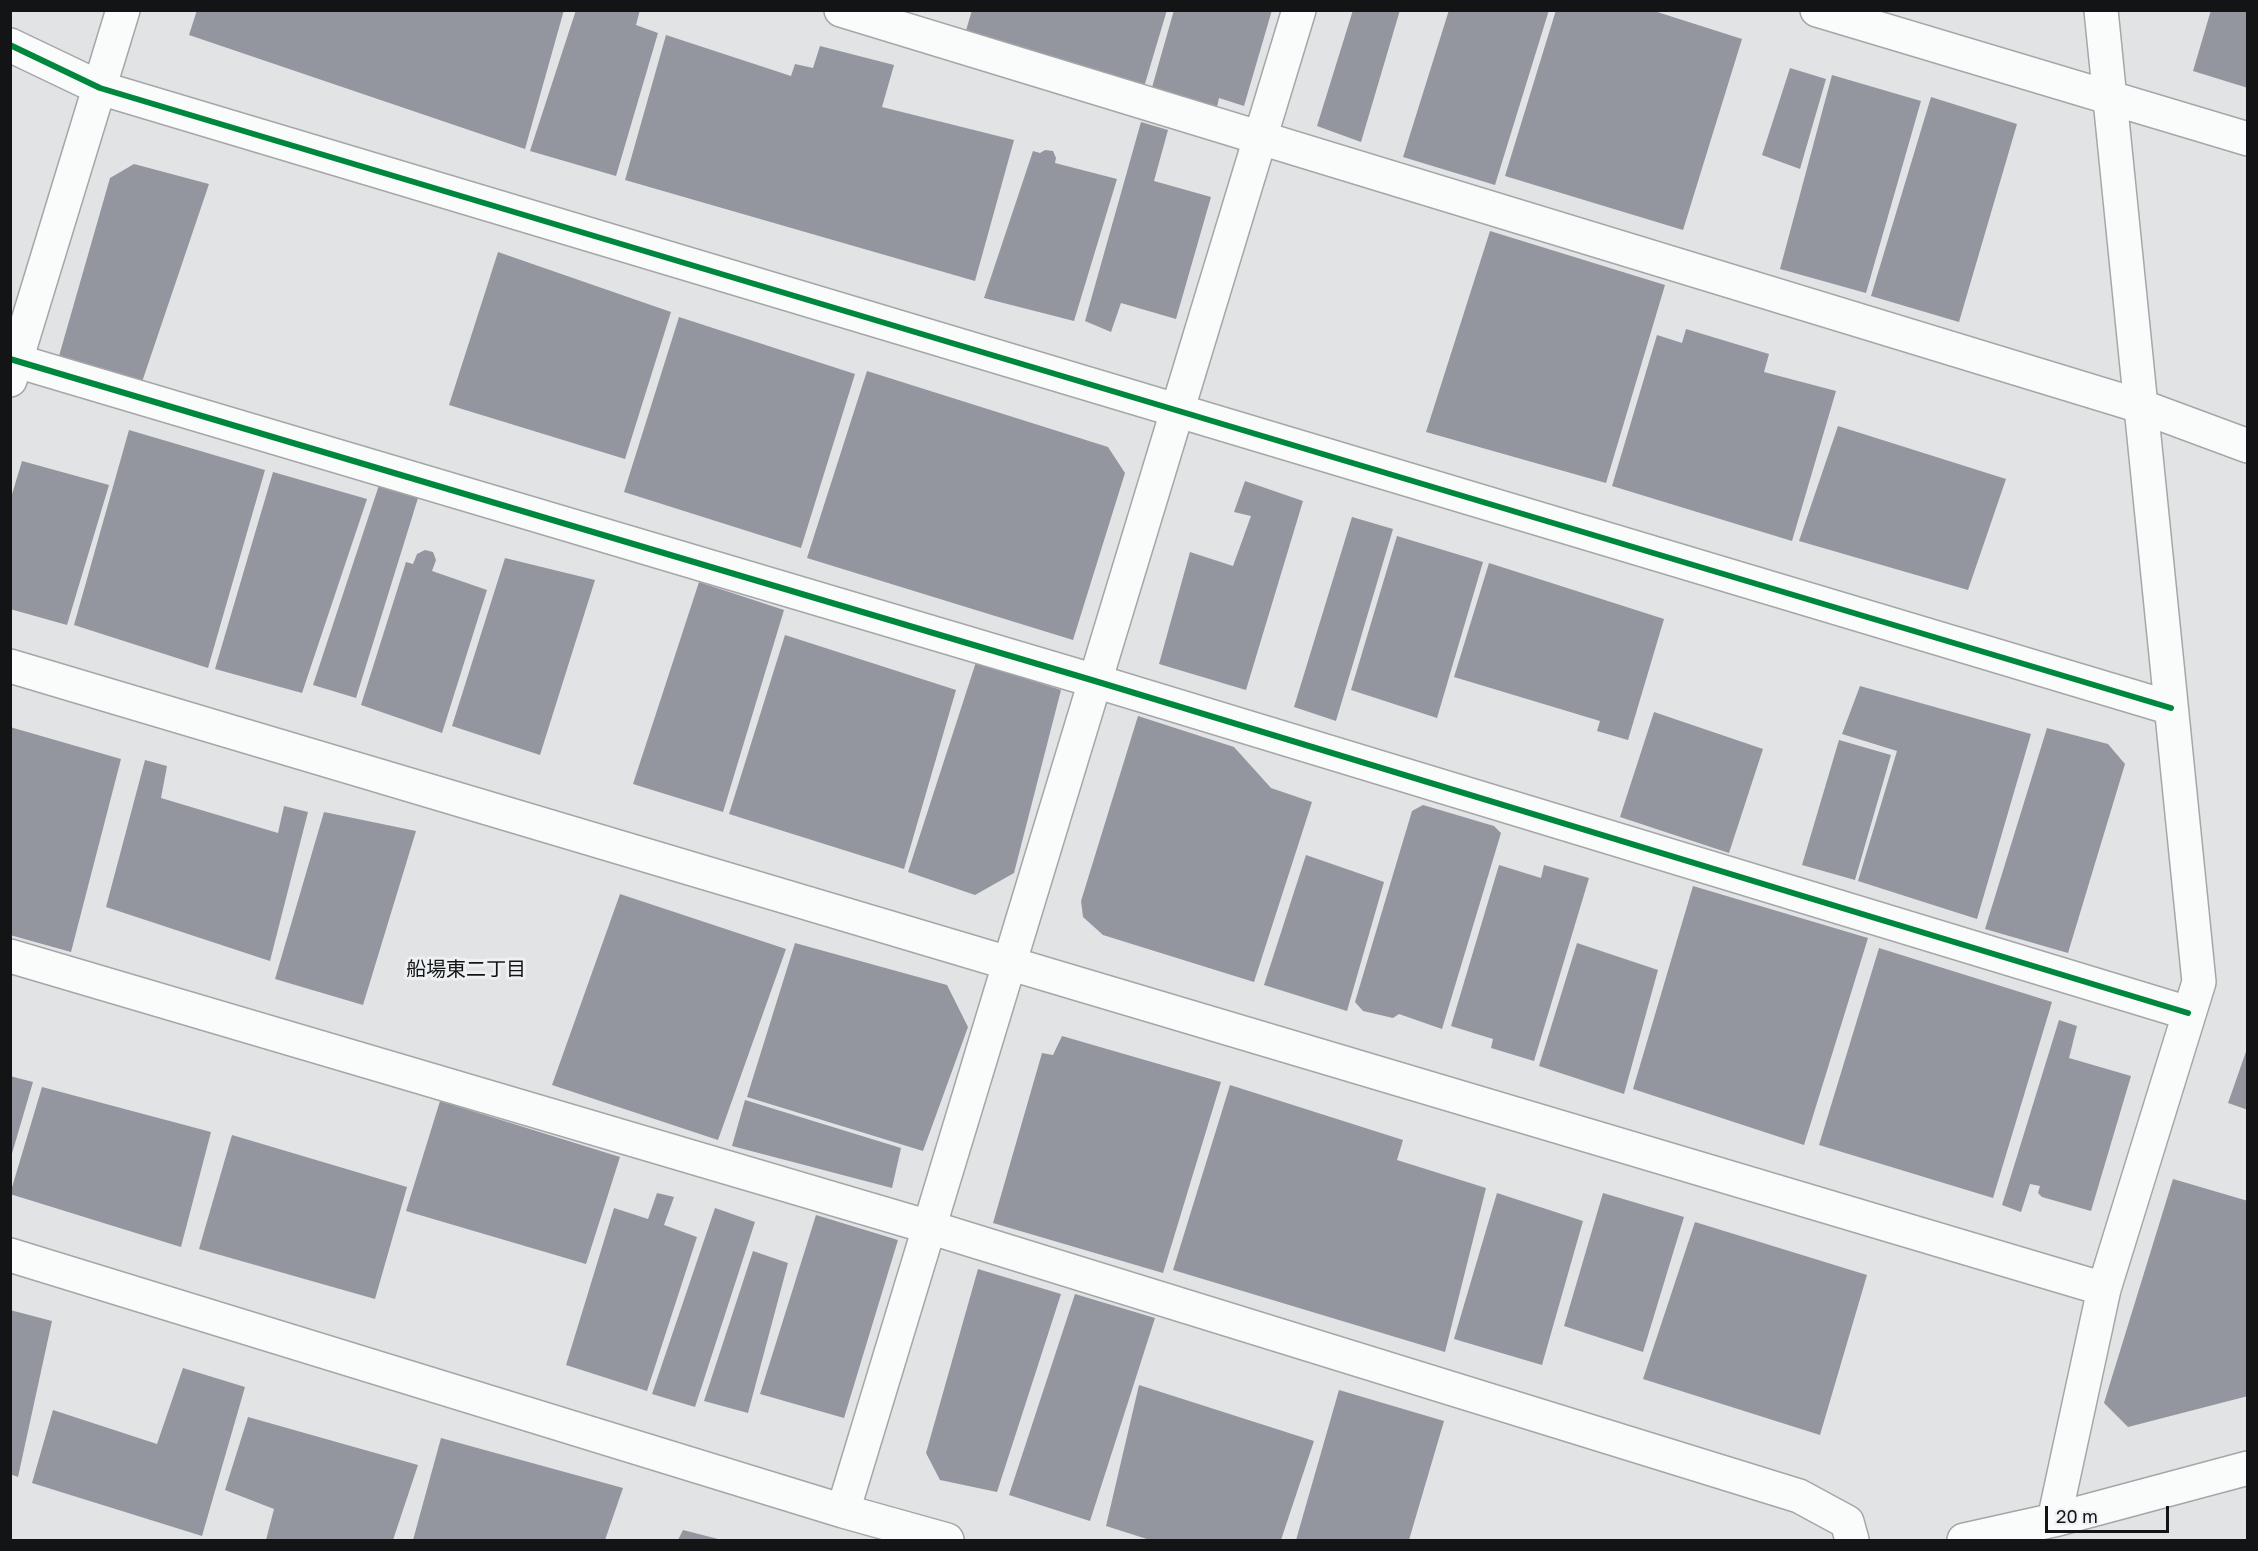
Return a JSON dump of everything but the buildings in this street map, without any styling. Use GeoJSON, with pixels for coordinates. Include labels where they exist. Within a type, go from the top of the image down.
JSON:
{"type":"FeatureCollection","features":[{"type":"Feature","properties":{"kind":"street"},"geometry":{"type":"LineString","coordinates":[[123,10],[12,367],[1095,681],[2188,1013]]}},
{"type":"Feature","properties":{"kind":"street"},"geometry":{"type":"LineString","coordinates":[[841,10],[2140,406],[2247,446]]}},
{"type":"Feature","properties":{"kind":"street"},"geometry":{"type":"LineString","coordinates":[[843,1511],[1299,10]]}},
{"type":"Feature","properties":{"kind":"street"},"geometry":{"type":"LineString","coordinates":[[1817,10],[2247,139]]}},
{"type":"Feature","properties":{"kind":"street"},"geometry":{"type":"LineString","coordinates":[[2054,1520],[2104,1290],[2199,982],[2101,10]]}},
{"type":"Feature","properties":{"kind":"street"},"geometry":{"type":"LineString","coordinates":[[10,45],[100,88],[2171,708]]}},
{"type":"Feature","properties":{"kind":"street"},"geometry":{"type":"LineString","coordinates":[[10,666],[2104,1290]]}},
{"type":"Feature","properties":{"kind":"street"},"geometry":{"type":"LineString","coordinates":[[10,956],[929,1227],[1799,1496],[1847,1522],[1852,1540]]}},
{"type":"Feature","properties":{"kind":"street"},"geometry":{"type":"LineString","coordinates":[[10,1255],[843,1511],[946,1540]]}},
{"type":"Feature","properties":{"kind":"street"},"geometry":{"type":"LineString","coordinates":[[1964,1540],[2054,1520],[2247,1468]]}},
{"type":"Feature","properties":{"kind":"cycle path"},"geometry":{"type":"LineString","coordinates":[[10,45],[100,88],[2171,708]]}},
{"type":"Feature","properties":{"kind":"cycle path"},"geometry":{"type":"LineString","coordinates":[[10,359],[1095,681],[2188,1013]]}},
{"type":"Feature","properties":{"kind":"district","name":"船場東二丁目"},"geometry":{"type":"Point","coordinates":[466,970]}}]}
